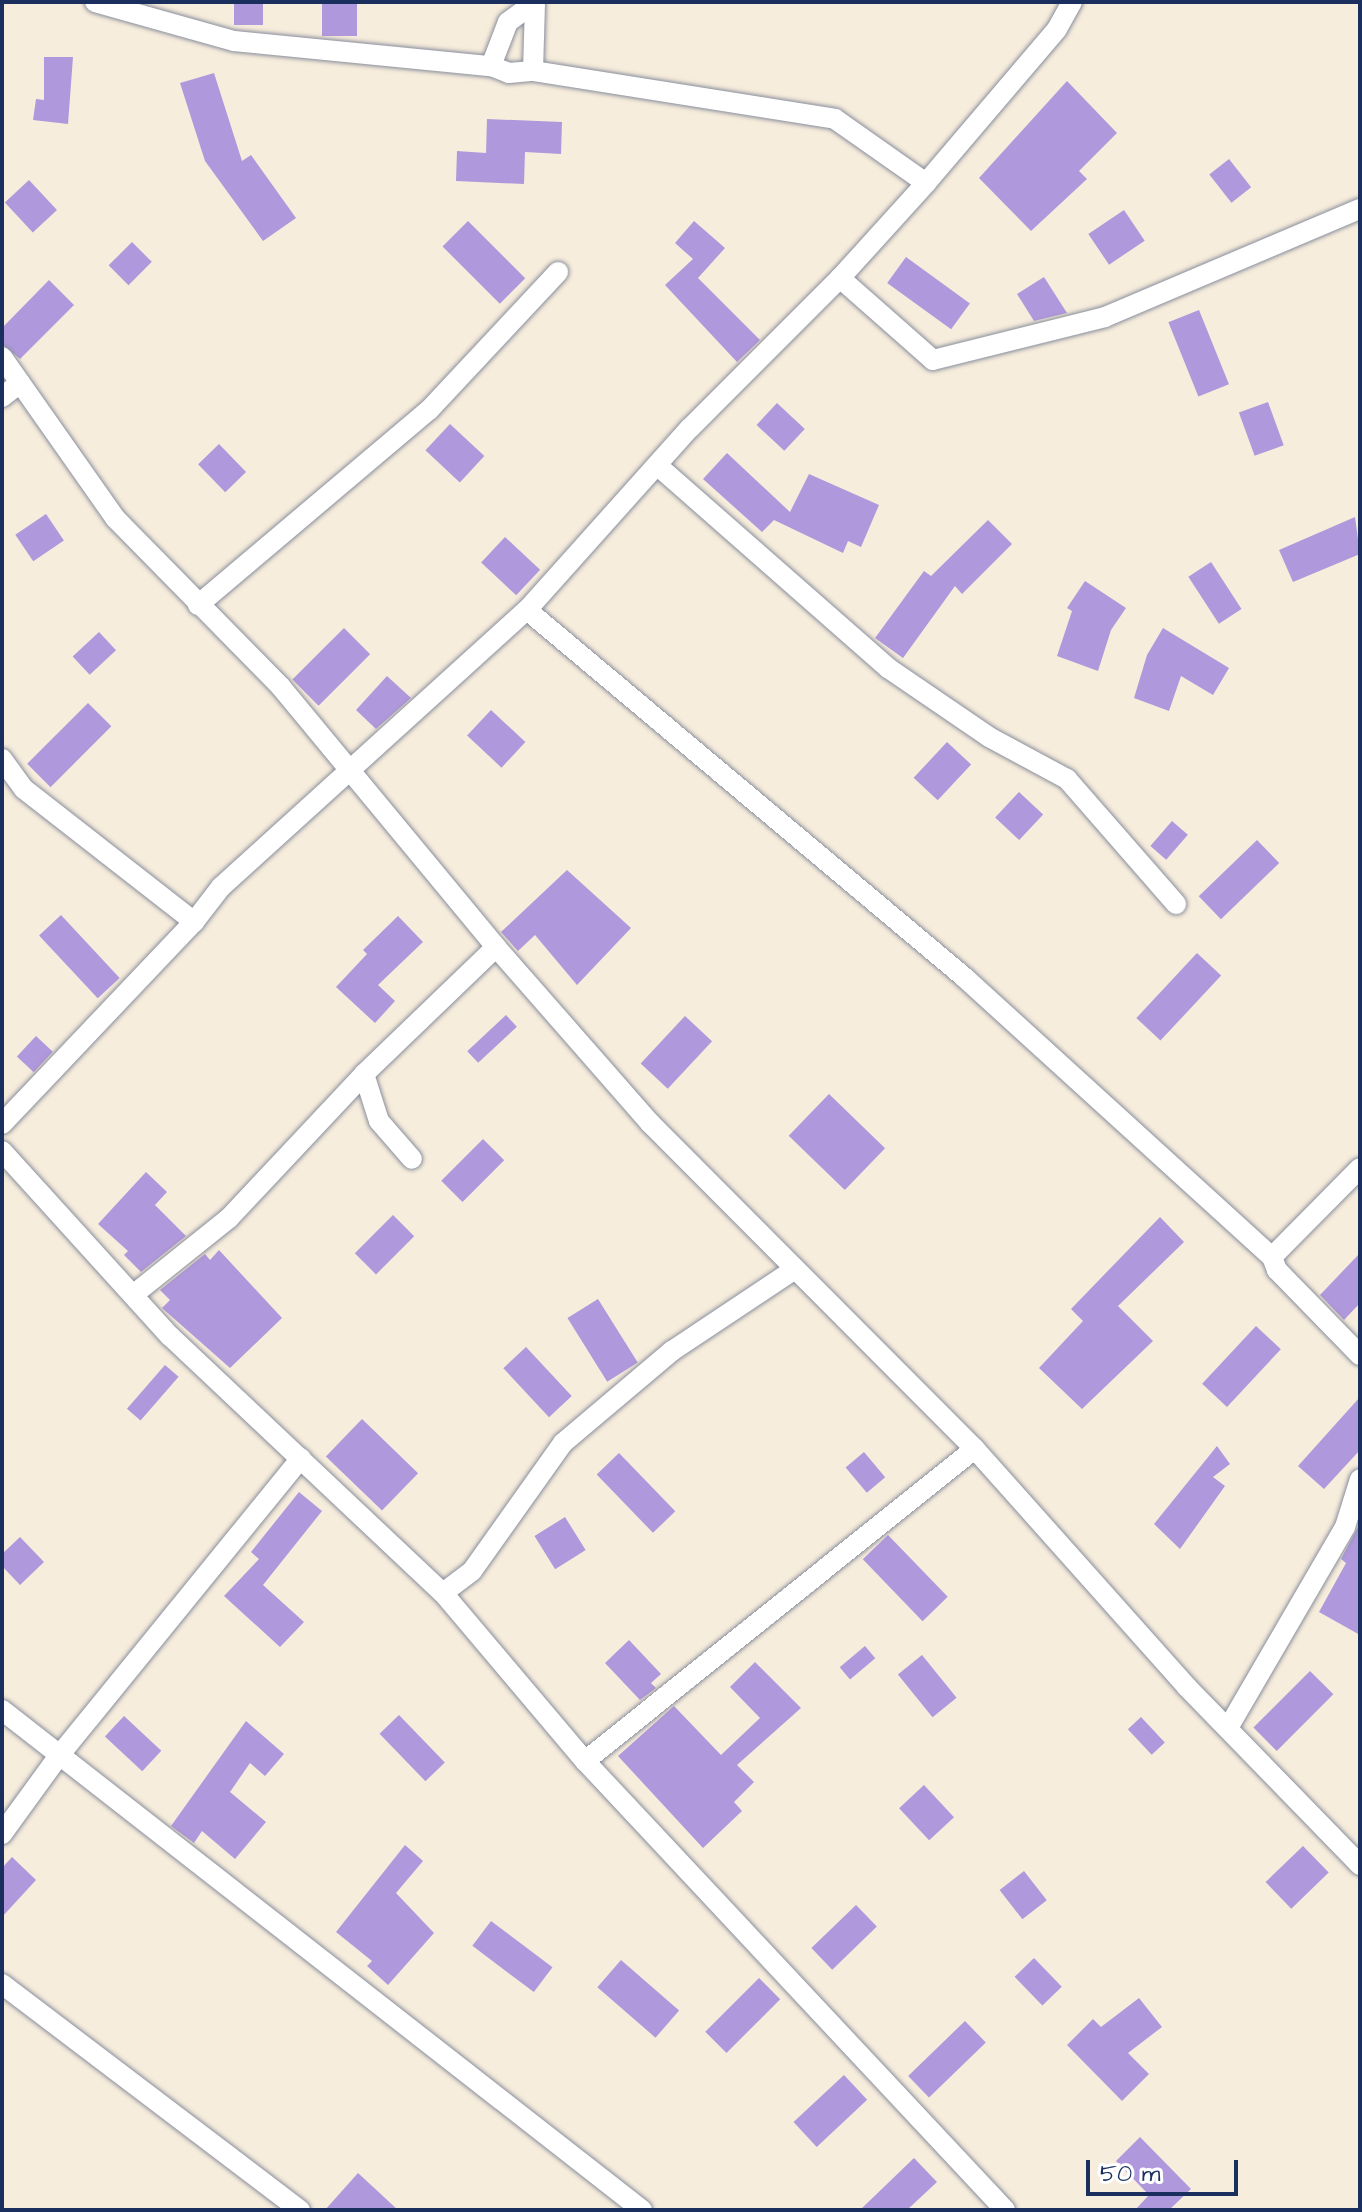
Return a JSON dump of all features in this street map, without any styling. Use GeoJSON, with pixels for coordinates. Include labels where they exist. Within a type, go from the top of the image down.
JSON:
{"type":"FeatureCollection","features":[{"type":"Feature","properties":{"kind":"street"},"geometry":{"type":"LineString","coordinates":[[95,2],[234,41],[491,66],[509,73],[533,71],[835,119],[926,183]]}},
{"type":"Feature","properties":{"kind":"street"},"geometry":{"type":"LineString","coordinates":[[491,66],[508,22],[534,2]]}},
{"type":"Feature","properties":{"kind":"street"},"geometry":{"type":"LineString","coordinates":[[533,71],[534,2]]}},
{"type":"Feature","properties":{"kind":"street"},"geometry":{"type":"LineString","coordinates":[[2,1124],[194,922],[221,887],[350,775],[527,610],[657,465],[840,278],[926,183],[1057,29],[1072,2]]}},
{"type":"Feature","properties":{"kind":"street"},"geometry":{"type":"LineString","coordinates":[[840,278],[933,360],[1105,317],[1360,209]]}},
{"type":"Feature","properties":{"kind":"street"},"geometry":{"type":"LineString","coordinates":[[198,605],[429,410],[558,272]]}},
{"type":"Feature","properties":{"kind":"street"},"geometry":{"type":"LineString","coordinates":[[2,357],[115,518],[281,687],[350,775],[650,1123],[975,1449],[1228,1728],[1360,1865]]}},
{"type":"Feature","properties":{"kind":"street"},"geometry":{"type":"LineString","coordinates":[[2,397],[20,383]]}},
{"type":"Feature","properties":{"kind":"street"},"geometry":{"type":"LineString","coordinates":[[657,465],[888,668],[989,737],[1067,779],[1176,904]]}},
{"type":"Feature","properties":{"kind":"street"},"geometry":{"type":"LineString","coordinates":[[527,610],[964,977],[1272,1257],[1277,1270],[1360,1355]]}},
{"type":"Feature","properties":{"kind":"street"},"geometry":{"type":"LineString","coordinates":[[2,759],[24,789],[194,922]]}},
{"type":"Feature","properties":{"kind":"street"},"geometry":{"type":"LineString","coordinates":[[133,1295],[229,1218],[364,1074],[496,947]]}},
{"type":"Feature","properties":{"kind":"street"},"geometry":{"type":"LineString","coordinates":[[364,1074],[379,1121],[412,1159]]}},
{"type":"Feature","properties":{"kind":"street"},"geometry":{"type":"LineString","coordinates":[[2,1151],[133,1295],[243,1408],[301,1458],[443,1593],[585,1761],[1005,2210]]}},
{"type":"Feature","properties":{"kind":"street"},"geometry":{"type":"LineString","coordinates":[[1272,1257],[1360,1168]]}},
{"type":"Feature","properties":{"kind":"street"},"geometry":{"type":"LineString","coordinates":[[443,1593],[472,1571],[563,1443],[672,1351],[795,1269]]}},
{"type":"Feature","properties":{"kind":"street"},"geometry":{"type":"LineString","coordinates":[[585,1761],[975,1449]]}},
{"type":"Feature","properties":{"kind":"street"},"geometry":{"type":"LineString","coordinates":[[2,1834],[58,1757],[301,1458]]}},
{"type":"Feature","properties":{"kind":"street"},"geometry":{"type":"LineString","coordinates":[[1228,1728],[1345,1527],[1360,1479]]}},
{"type":"Feature","properties":{"kind":"street"},"geometry":{"type":"LineString","coordinates":[[2,1710],[58,1757],[642,2210]]}},
{"type":"Feature","properties":{"kind":"street"},"geometry":{"type":"LineString","coordinates":[[2,1984],[300,2210]]}},
{"type":"Feature","properties":{"kind":"building"},"geometry":{"type":"Polygon","coordinates":[[[234,2],[263,2],[263,25],[234,25],[234,2]]]}},
{"type":"Feature","properties":{"kind":"building"},"geometry":{"type":"Polygon","coordinates":[[[322,2],[357,2],[357,36],[322,36],[322,2]]]}},
{"type":"Feature","properties":{"kind":"building"},"geometry":{"type":"Polygon","coordinates":[[[44,57],[73,57],[68,124],[33,120],[36,99],[44,100],[44,57]]]}},
{"type":"Feature","properties":{"kind":"building"},"geometry":{"type":"Polygon","coordinates":[[[214,73],[242,161],[251,155],[296,218],[263,241],[205,161],[180,83],[214,73]]]}},
{"type":"Feature","properties":{"kind":"building"},"geometry":{"type":"Polygon","coordinates":[[[1067,81],[1117,133],[1079,171],[1087,179],[1031,231],[979,178],[1067,81]]]}},
{"type":"Feature","properties":{"kind":"building"},"geometry":{"type":"Polygon","coordinates":[[[487,119],[562,122],[561,154],[525,152],[524,184],[456,181],[457,151],[486,153],[487,119]]]}},
{"type":"Feature","properties":{"kind":"building"},"geometry":{"type":"Polygon","coordinates":[[[1229,159],[1251,187],[1231,203],[1209,174],[1229,159]]]}},
{"type":"Feature","properties":{"kind":"building"},"geometry":{"type":"Polygon","coordinates":[[[29,180],[57,210],[33,232],[5,203],[29,180]]]}},
{"type":"Feature","properties":{"kind":"building"},"geometry":{"type":"Polygon","coordinates":[[[1124,210],[1145,241],[1109,265],[1088,234],[1124,210]]]}},
{"type":"Feature","properties":{"kind":"building"},"geometry":{"type":"Polygon","coordinates":[[[468,221],[525,278],[500,304],[443,246],[468,221]]]}},
{"type":"Feature","properties":{"kind":"building"},"geometry":{"type":"Polygon","coordinates":[[[694,221],[725,248],[698,278],[760,340],[737,362],[665,285],[693,259],[675,243],[694,221]]]}},
{"type":"Feature","properties":{"kind":"building"},"geometry":{"type":"Polygon","coordinates":[[[132,242],[152,262],[128,285],[109,265],[132,242]]]}},
{"type":"Feature","properties":{"kind":"building"},"geometry":{"type":"Polygon","coordinates":[[[906,257],[970,303],[951,329],[887,283],[906,257]]]}},
{"type":"Feature","properties":{"kind":"building"},"geometry":{"type":"Polygon","coordinates":[[[1044,277],[1067,313],[1034,321],[1017,294],[1044,277]]]}},
{"type":"Feature","properties":{"kind":"building"},"geometry":{"type":"Polygon","coordinates":[[[49,280],[74,305],[20,359],[2,344],[2,328],[49,280]]]}},
{"type":"Feature","properties":{"kind":"building"},"geometry":{"type":"Polygon","coordinates":[[[1199,310],[1229,384],[1198,397],[1168,322],[1199,310]]]}},
{"type":"Feature","properties":{"kind":"building"},"geometry":{"type":"Polygon","coordinates":[[[1268,402],[1284,445],[1255,456],[1239,413],[1268,402]]]}},
{"type":"Feature","properties":{"kind":"building"},"geometry":{"type":"Polygon","coordinates":[[[777,403],[805,429],[784,451],[757,425],[777,403]]]}},
{"type":"Feature","properties":{"kind":"building"},"geometry":{"type":"Polygon","coordinates":[[[450,424],[484,456],[460,482],[425,450],[450,424]]]}},
{"type":"Feature","properties":{"kind":"building"},"geometry":{"type":"Polygon","coordinates":[[[219,444],[246,472],[225,492],[198,464],[219,444]]]}},
{"type":"Feature","properties":{"kind":"building"},"geometry":{"type":"Polygon","coordinates":[[[727,453],[790,512],[809,474],[879,505],[861,547],[848,541],[843,553],[774,520],[762,532],[703,479],[727,453]]]}},
{"type":"Feature","properties":{"kind":"building"},"geometry":{"type":"Polygon","coordinates":[[[46,514],[64,541],[33,561],[15,535],[46,514]]]}},
{"type":"Feature","properties":{"kind":"building"},"geometry":{"type":"Polygon","coordinates":[[[1355,517],[1360,554],[1293,582],[1279,550],[1355,517]]]}},
{"type":"Feature","properties":{"kind":"building"},"geometry":{"type":"Polygon","coordinates":[[[988,520],[1012,544],[962,594],[955,586],[903,658],[875,638],[924,571],[931,576],[988,520]]]}},
{"type":"Feature","properties":{"kind":"building"},"geometry":{"type":"Polygon","coordinates":[[[505,537],[540,570],[516,595],[481,563],[505,537]]]}},
{"type":"Feature","properties":{"kind":"building"},"geometry":{"type":"Polygon","coordinates":[[[1211,562],[1241,609],[1219,624],[1188,577],[1211,562]]]}},
{"type":"Feature","properties":{"kind":"building"},"geometry":{"type":"Polygon","coordinates":[[[1085,581],[1126,608],[1111,630],[1098,671],[1057,656],[1072,611],[1067,608],[1085,581]]]}},
{"type":"Feature","properties":{"kind":"building"},"geometry":{"type":"Polygon","coordinates":[[[344,628],[370,654],[319,706],[292,680],[344,628]]]}},
{"type":"Feature","properties":{"kind":"building"},"geometry":{"type":"Polygon","coordinates":[[[1163,628],[1229,668],[1213,695],[1181,676],[1169,711],[1134,698],[1147,655],[1163,628]]]}},
{"type":"Feature","properties":{"kind":"building"},"geometry":{"type":"Polygon","coordinates":[[[99,632],[116,650],[90,675],[73,657],[99,632]]]}},
{"type":"Feature","properties":{"kind":"building"},"geometry":{"type":"Polygon","coordinates":[[[387,676],[411,698],[376,729],[356,710],[387,676]]]}},
{"type":"Feature","properties":{"kind":"building"},"geometry":{"type":"Polygon","coordinates":[[[88,703],[111,726],[51,787],[27,764],[88,703]]]}},
{"type":"Feature","properties":{"kind":"building"},"geometry":{"type":"Polygon","coordinates":[[[491,710],[525,742],[502,768],[467,736],[491,710]]]}},
{"type":"Feature","properties":{"kind":"building"},"geometry":{"type":"Polygon","coordinates":[[[947,742],[971,765],[938,800],[914,778],[947,742]]]}},
{"type":"Feature","properties":{"kind":"building"},"geometry":{"type":"Polygon","coordinates":[[[1019,792],[1043,815],[1019,840],[995,818],[1019,792]]]}},
{"type":"Feature","properties":{"kind":"building"},"geometry":{"type":"Polygon","coordinates":[[[1172,821],[1188,835],[1166,860],[1150,846],[1172,821]]]}},
{"type":"Feature","properties":{"kind":"building"},"geometry":{"type":"Polygon","coordinates":[[[1257,840],[1279,863],[1221,919],[1199,896],[1257,840]]]}},
{"type":"Feature","properties":{"kind":"building"},"geometry":{"type":"Polygon","coordinates":[[[567,870],[631,928],[577,985],[535,935],[518,951],[501,932],[567,870]]]}},
{"type":"Feature","properties":{"kind":"building"},"geometry":{"type":"Polygon","coordinates":[[[61,915],[120,978],[98,998],[39,935],[61,915]]]}},
{"type":"Feature","properties":{"kind":"building"},"geometry":{"type":"Polygon","coordinates":[[[398,916],[423,942],[378,985],[395,1001],[375,1023],[336,987],[367,954],[363,950],[398,916]]]}},
{"type":"Feature","properties":{"kind":"building"},"geometry":{"type":"Polygon","coordinates":[[[1197,953],[1221,976],[1160,1041],[1136,1018],[1197,953]]]}},
{"type":"Feature","properties":{"kind":"building"},"geometry":{"type":"Polygon","coordinates":[[[506,1015],[517,1027],[478,1063],[467,1051],[506,1015]]]}},
{"type":"Feature","properties":{"kind":"building"},"geometry":{"type":"Polygon","coordinates":[[[685,1016],[712,1041],[668,1089],[641,1064],[685,1016]]]}},
{"type":"Feature","properties":{"kind":"building"},"geometry":{"type":"Polygon","coordinates":[[[36,1036],[53,1052],[34,1072],[17,1056],[36,1036]]]}},
{"type":"Feature","properties":{"kind":"building"},"geometry":{"type":"Polygon","coordinates":[[[829,1094],[885,1148],[845,1190],[789,1136],[829,1094]]]}},
{"type":"Feature","properties":{"kind":"building"},"geometry":{"type":"Polygon","coordinates":[[[483,1139],[504,1160],[462,1202],[441,1181],[483,1139]]]}},
{"type":"Feature","properties":{"kind":"building"},"geometry":{"type":"Polygon","coordinates":[[[146,1172],[167,1192],[155,1205],[186,1236],[141,1272],[124,1255],[128,1251],[98,1224],[146,1172]]]}},
{"type":"Feature","properties":{"kind":"building"},"geometry":{"type":"Polygon","coordinates":[[[393,1215],[414,1236],[376,1274],[355,1253],[393,1215]]]}},
{"type":"Feature","properties":{"kind":"building"},"geometry":{"type":"Polygon","coordinates":[[[1160,1217],[1184,1242],[1118,1306],[1153,1341],[1082,1409],[1039,1368],[1083,1321],[1071,1309],[1160,1217]]]}},
{"type":"Feature","properties":{"kind":"building"},"geometry":{"type":"Polygon","coordinates":[[[219,1250],[282,1318],[230,1368],[162,1308],[170,1300],[160,1290],[205,1254],[210,1260],[219,1250]]]}},
{"type":"Feature","properties":{"kind":"building"},"geometry":{"type":"Polygon","coordinates":[[[1360,1253],[1360,1303],[1344,1320],[1320,1295],[1360,1253]]]}},
{"type":"Feature","properties":{"kind":"building"},"geometry":{"type":"Polygon","coordinates":[[[598,1299],[638,1363],[607,1382],[567,1318],[598,1299]]]}},
{"type":"Feature","properties":{"kind":"building"},"geometry":{"type":"Polygon","coordinates":[[[1256,1326],[1281,1349],[1227,1407],[1202,1384],[1256,1326]]]}},
{"type":"Feature","properties":{"kind":"building"},"geometry":{"type":"Polygon","coordinates":[[[526,1347],[572,1396],[549,1417],[503,1368],[526,1347]]]}},
{"type":"Feature","properties":{"kind":"building"},"geometry":{"type":"Polygon","coordinates":[[[165,1365],[179,1377],[141,1421],[127,1409],[165,1365]]]}},
{"type":"Feature","properties":{"kind":"building"},"geometry":{"type":"Polygon","coordinates":[[[1360,1397],[1360,1450],[1324,1489],[1298,1466],[1360,1397]]]}},
{"type":"Feature","properties":{"kind":"building"},"geometry":{"type":"Polygon","coordinates":[[[362,1419],[418,1473],[382,1511],[326,1456],[362,1419]]]}},
{"type":"Feature","properties":{"kind":"building"},"geometry":{"type":"Polygon","coordinates":[[[1217,1446],[1230,1464],[1213,1477],[1225,1486],[1180,1549],[1154,1524],[1217,1446]]]}},
{"type":"Feature","properties":{"kind":"building"},"geometry":{"type":"Polygon","coordinates":[[[864,1452],[885,1477],[867,1493],[846,1467],[864,1452]]]}},
{"type":"Feature","properties":{"kind":"building"},"geometry":{"type":"Polygon","coordinates":[[[619,1453],[675,1511],[653,1533],[597,1475],[619,1453]]]}},
{"type":"Feature","properties":{"kind":"building"},"geometry":{"type":"Polygon","coordinates":[[[299,1492],[322,1511],[263,1585],[304,1622],[280,1647],[224,1596],[259,1559],[251,1552],[299,1492]]]}},
{"type":"Feature","properties":{"kind":"building"},"geometry":{"type":"Polygon","coordinates":[[[565,1517],[586,1550],[555,1569],[534,1536],[565,1517]]]}},
{"type":"Feature","properties":{"kind":"building"},"geometry":{"type":"Polygon","coordinates":[[[1360,1523],[1360,1635],[1319,1612],[1346,1563],[1341,1559],[1360,1523]]]}},
{"type":"Feature","properties":{"kind":"building"},"geometry":{"type":"Polygon","coordinates":[[[888,1535],[948,1597],[923,1621],[863,1559],[888,1535]]]}},
{"type":"Feature","properties":{"kind":"building"},"geometry":{"type":"Polygon","coordinates":[[[20,1537],[44,1562],[20,1585],[2,1566],[2,1554],[20,1537]]]}},
{"type":"Feature","properties":{"kind":"building"},"geometry":{"type":"Polygon","coordinates":[[[629,1640],[661,1674],[651,1683],[656,1688],[640,1700],[605,1663],[629,1640]]]}},
{"type":"Feature","properties":{"kind":"building"},"geometry":{"type":"Polygon","coordinates":[[[865,1646],[875,1658],[850,1679],[840,1667],[865,1646]]]}},
{"type":"Feature","properties":{"kind":"building"},"geometry":{"type":"Polygon","coordinates":[[[922,1655],[957,1698],[933,1717],[898,1675],[922,1655]]]}},
{"type":"Feature","properties":{"kind":"building"},"geometry":{"type":"Polygon","coordinates":[[[755,1662],[801,1708],[737,1765],[754,1782],[734,1802],[742,1811],[703,1848],[618,1756],[674,1706],[721,1755],[760,1718],[730,1687],[755,1662]]]}},
{"type":"Feature","properties":{"kind":"building"},"geometry":{"type":"Polygon","coordinates":[[[1310,1671],[1333,1694],[1277,1751],[1253,1728],[1310,1671]]]}},
{"type":"Feature","properties":{"kind":"building"},"geometry":{"type":"Polygon","coordinates":[[[399,1715],[445,1762],[425,1781],[380,1734],[399,1715]]]}},
{"type":"Feature","properties":{"kind":"building"},"geometry":{"type":"Polygon","coordinates":[[[124,1716],[161,1751],[142,1771],[105,1736],[124,1716]]]}},
{"type":"Feature","properties":{"kind":"building"},"geometry":{"type":"Polygon","coordinates":[[[1141,1717],[1165,1743],[1152,1755],[1128,1729],[1141,1717]]]}},
{"type":"Feature","properties":{"kind":"building"},"geometry":{"type":"Polygon","coordinates":[[[246,1721],[284,1754],[265,1776],[250,1763],[230,1792],[266,1822],[235,1859],[202,1831],[194,1843],[171,1826],[246,1721]]]}},
{"type":"Feature","properties":{"kind":"building"},"geometry":{"type":"Polygon","coordinates":[[[924,1785],[954,1817],[929,1840],[899,1808],[924,1785]]]}},
{"type":"Feature","properties":{"kind":"building"},"geometry":{"type":"Polygon","coordinates":[[[405,1845],[423,1861],[396,1893],[434,1933],[388,1985],[367,1966],[372,1961],[336,1932],[405,1845]]]}},
{"type":"Feature","properties":{"kind":"building"},"geometry":{"type":"Polygon","coordinates":[[[1303,1846],[1329,1873],[1291,1909],[1266,1882],[1303,1846]]]}},
{"type":"Feature","properties":{"kind":"building"},"geometry":{"type":"Polygon","coordinates":[[[12,1857],[36,1880],[2,1917],[2,1868],[12,1857]]]}},
{"type":"Feature","properties":{"kind":"building"},"geometry":{"type":"Polygon","coordinates":[[[1024,1871],[1047,1900],[1022,1919],[1000,1890],[1024,1871]]]}},
{"type":"Feature","properties":{"kind":"building"},"geometry":{"type":"Polygon","coordinates":[[[856,1905],[877,1927],[832,1970],[811,1948],[856,1905]]]}},
{"type":"Feature","properties":{"kind":"building"},"geometry":{"type":"Polygon","coordinates":[[[491,1921],[552,1967],[534,1992],[472,1946],[491,1921]]]}},
{"type":"Feature","properties":{"kind":"building"},"geometry":{"type":"Polygon","coordinates":[[[1034,1958],[1062,1987],[1042,2006],[1015,1977],[1034,1958]]]}},
{"type":"Feature","properties":{"kind":"building"},"geometry":{"type":"Polygon","coordinates":[[[621,1960],[679,2011],[655,2038],[597,1987],[621,1960]]]}},
{"type":"Feature","properties":{"kind":"building"},"geometry":{"type":"Polygon","coordinates":[[[759,1978],[780,1999],[726,2053],[705,2032],[759,1978]]]}},
{"type":"Feature","properties":{"kind":"building"},"geometry":{"type":"Polygon","coordinates":[[[1139,1998],[1162,2027],[1128,2053],[1149,2074],[1122,2101],[1067,2045],[1093,2019],[1101,2027],[1139,1998]]]}},
{"type":"Feature","properties":{"kind":"building"},"geometry":{"type":"Polygon","coordinates":[[[965,2021],[986,2043],[929,2097],[908,2076],[965,2021]]]}},
{"type":"Feature","properties":{"kind":"building"},"geometry":{"type":"Polygon","coordinates":[[[844,2075],[867,2100],[817,2147],[794,2122],[844,2075]]]}},
{"type":"Feature","properties":{"kind":"building"},"geometry":{"type":"Polygon","coordinates":[[[1140,2137],[1191,2189],[1169,2210],[1135,2210],[1149,2195],[1116,2161],[1140,2137]]]}},
{"type":"Feature","properties":{"kind":"building"},"geometry":{"type":"Polygon","coordinates":[[[914,2158],[937,2182],[907,2210],[860,2210],[914,2158]]]}},
{"type":"Feature","properties":{"kind":"building"},"geometry":{"type":"Polygon","coordinates":[[[358,2173],[398,2210],[325,2210],[358,2173]]]}}]}
